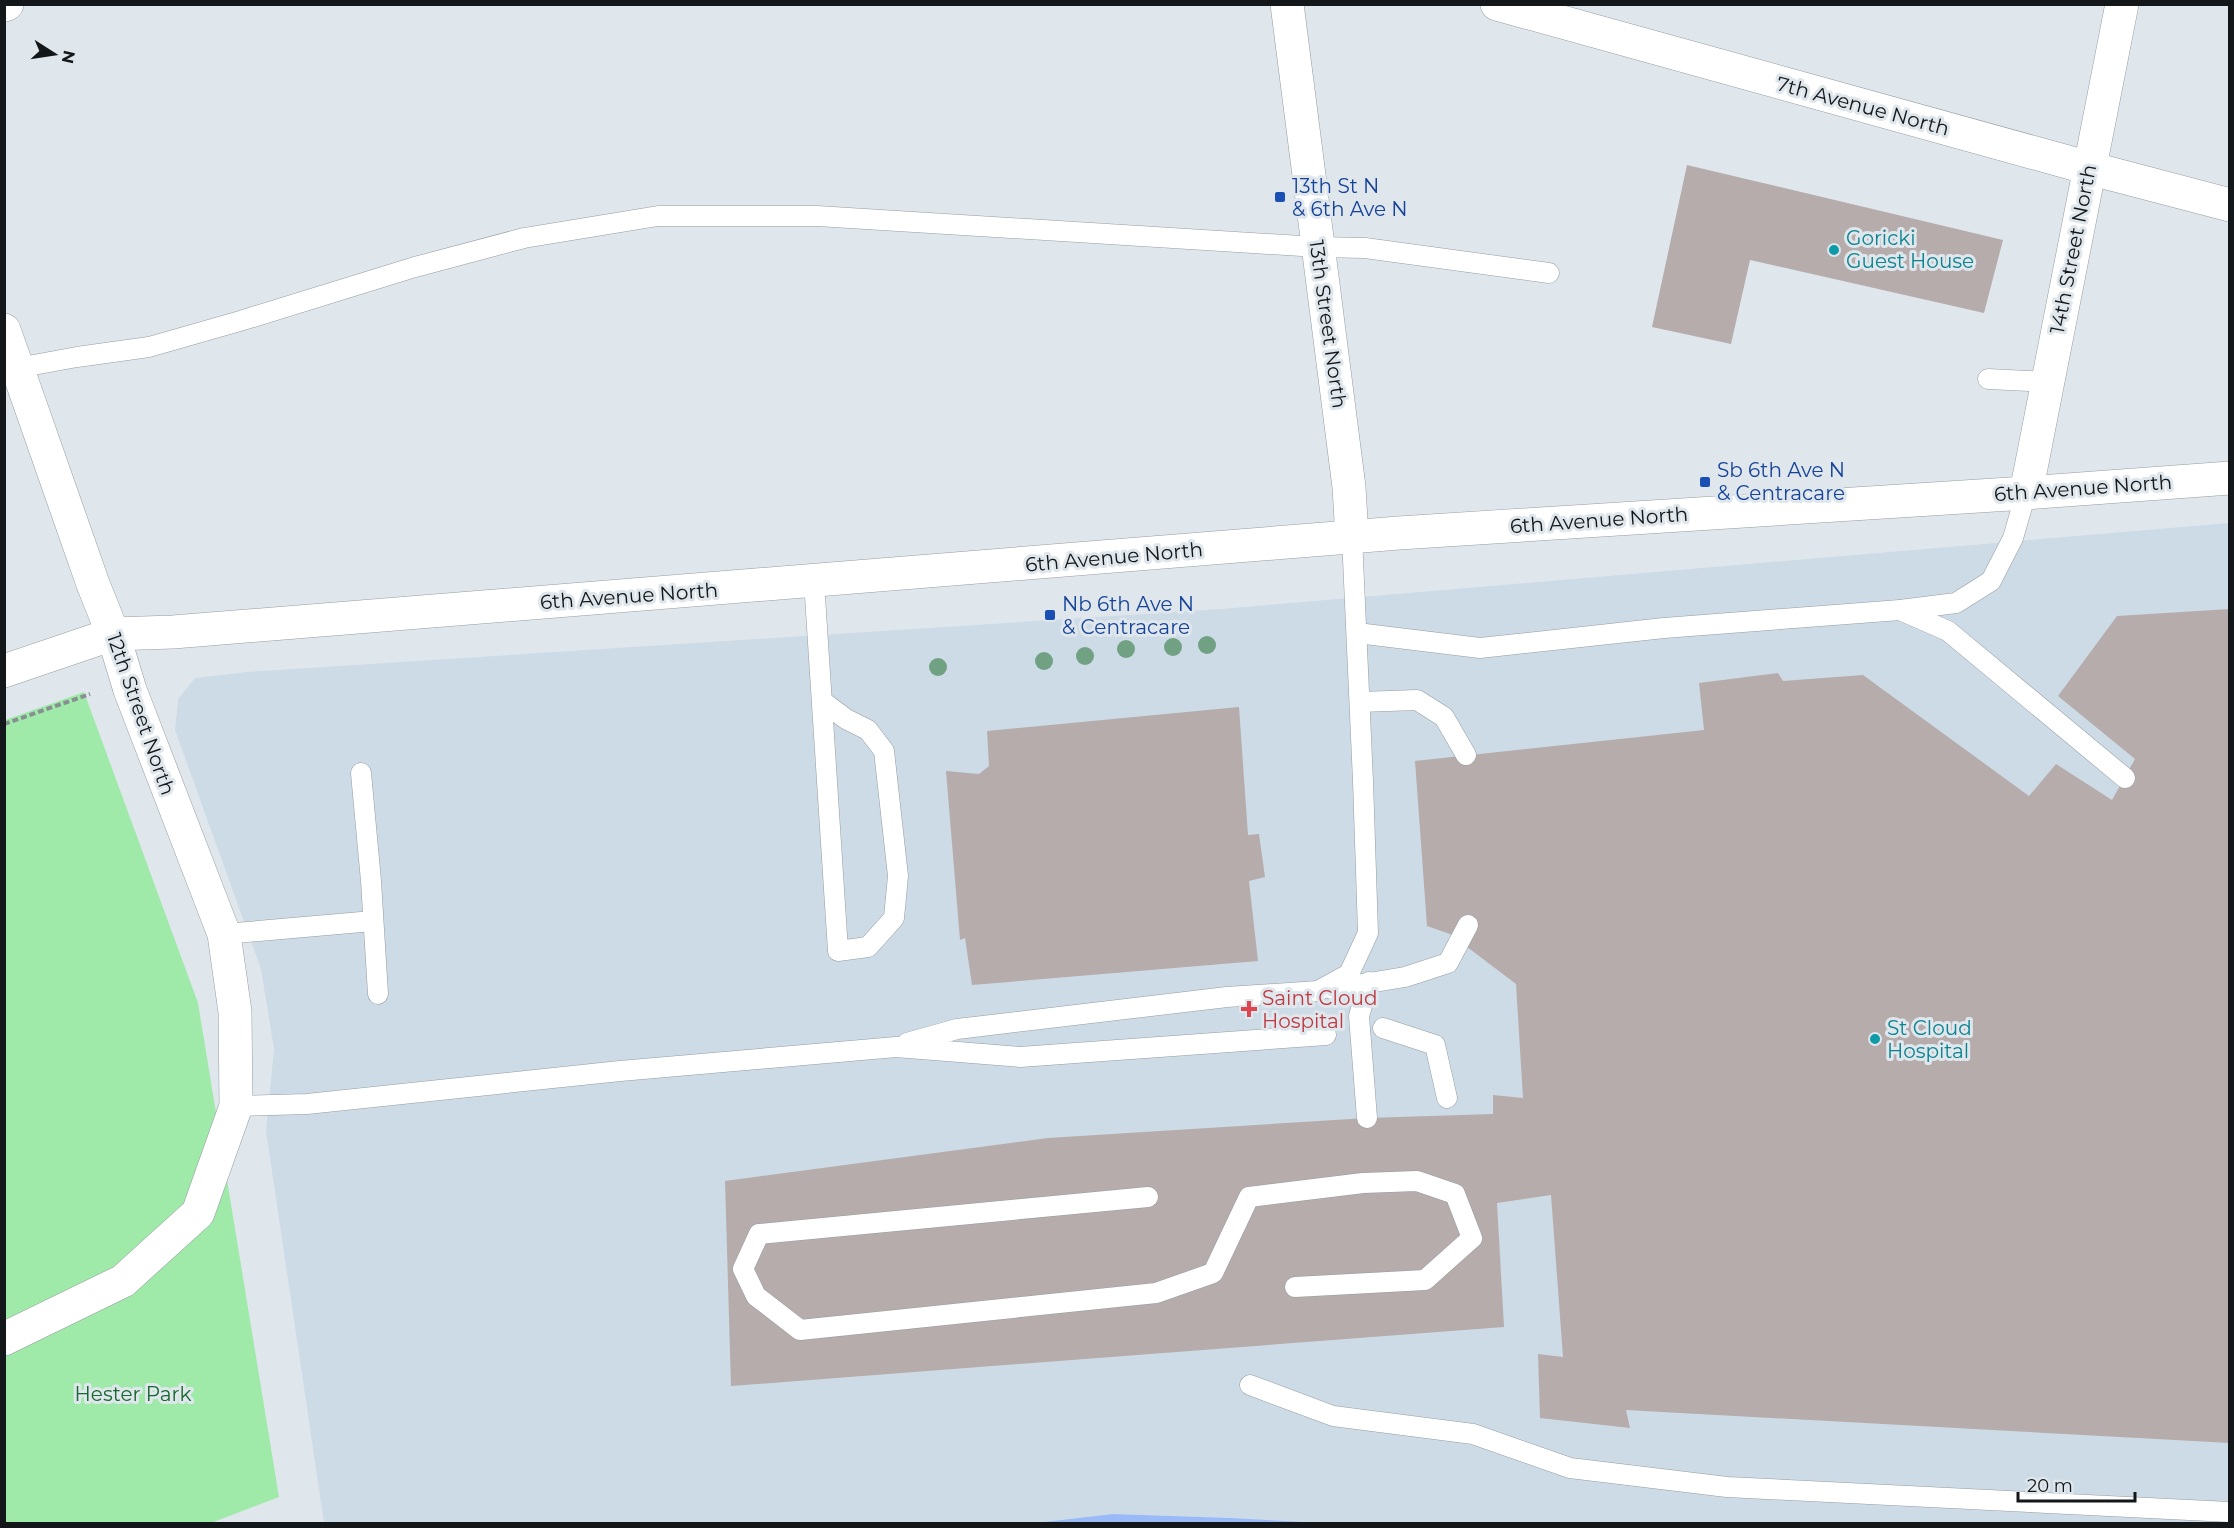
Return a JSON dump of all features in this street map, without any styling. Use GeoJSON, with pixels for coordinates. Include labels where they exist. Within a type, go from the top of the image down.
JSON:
{"type":"FeatureCollection","features":[{"type":"Feature","properties":{"kind":"street","name":"13th Street North"},"geometry":{"type":"LineString","coordinates":[[1287,4],[1349,487],[1352,537]]}},
{"type":"Feature","properties":{"kind":"street","name":"7th Avenue North"},"geometry":{"type":"LineString","coordinates":[[1497,4],[2229,205]]}},
{"type":"Feature","properties":{"kind":"street","name":"14th Street North"},"geometry":{"type":"LineString","coordinates":[[2026,493],[2122,4]]}},
{"type":"Feature","properties":{"kind":"street","name":"12th Street North"},"geometry":{"type":"LineString","coordinates":[[5,333],[93,584],[113,634],[130,690],[224,934],[235,1012],[236,1106]]}},
{"type":"Feature","properties":{"kind":"street","name":"6th Avenue North"},"geometry":{"type":"LineString","coordinates":[[4,671],[113,634],[196,630],[1352,537],[2229,478]]}},
{"type":"Feature","properties":{"kind":"street"},"geometry":{"type":"LineString","coordinates":[[4,1339],[123,1281],[198,1213],[236,1106]]}},
{"type":"Feature","properties":{"kind":"lane"},"geometry":{"type":"LineString","coordinates":[[17,368],[149,347],[415,267],[524,238],[658,216],[817,216],[1365,248],[1549,273]]}},
{"type":"Feature","properties":{"kind":"lane"},"geometry":{"type":"LineString","coordinates":[[1988,379],[2047,382]]}},
{"type":"Feature","properties":{"kind":"lane"},"geometry":{"type":"LineString","coordinates":[[1357,633],[1480,648],[1664,628],[1900,610],[1956,603],[1991,581],[2013,538],[2026,493]]}},
{"type":"Feature","properties":{"kind":"lane"},"geometry":{"type":"LineString","coordinates":[[1318,991],[1349,974],[1368,933],[1352,537]]}},
{"type":"Feature","properties":{"kind":"lane"},"geometry":{"type":"LineString","coordinates":[[814,581],[838,951],[868,947],[894,918],[898,876],[884,751],[868,730],[846,719],[822,700]]}},
{"type":"Feature","properties":{"kind":"lane"},"geometry":{"type":"LineString","coordinates":[[1900,610],[1948,631],[2125,778]]}},
{"type":"Feature","properties":{"kind":"lane"},"geometry":{"type":"LineString","coordinates":[[1360,702],[1417,700],[1444,717],[1466,755]]}},
{"type":"Feature","properties":{"kind":"lane"},"geometry":{"type":"LineString","coordinates":[[361,773],[378,994]]}},
{"type":"Feature","properties":{"kind":"lane"},"geometry":{"type":"LineString","coordinates":[[224,934],[373,921]]}},
{"type":"Feature","properties":{"kind":"lane"},"geometry":{"type":"LineString","coordinates":[[896,1047],[957,1029],[1227,997],[1318,991],[1405,976],[1448,963],[1468,925]]}},
{"type":"Feature","properties":{"kind":"lane"},"geometry":{"type":"LineString","coordinates":[[1367,1118],[1359,1016],[1369,982]]}},
{"type":"Feature","properties":{"kind":"lane"},"geometry":{"type":"LineString","coordinates":[[1383,1028],[1435,1045],[1447,1098]]}},
{"type":"Feature","properties":{"kind":"lane"},"geometry":{"type":"LineString","coordinates":[[236,1106],[307,1104],[620,1071],[896,1047],[1020,1057],[1326,1035]]}},
{"type":"Feature","properties":{"kind":"lane"},"geometry":{"type":"LineString","coordinates":[[1148,1197],[759,1234],[743,1269],[756,1296],[800,1330],[1156,1293],[1213,1273],[1249,1197],[1363,1183],[1417,1181],[1455,1194],[1472,1238],[1425,1280],[1295,1287]]}},
{"type":"Feature","properties":{"kind":"lane"},"geometry":{"type":"LineString","coordinates":[[1250,1385],[1333,1416],[1473,1434],[1570,1468],[1727,1487],[2229,1512]]}},
{"type":"Feature","properties":{"kind":"path"},"geometry":{"type":"LineString","coordinates":[[4,724],[90,694]]}},
{"type":"Feature","properties":{"kind":"shaded area","name":"Saint Cloud Hospital"},"geometry":{"type":"Polygon","coordinates":[[[2229,523],[2229,1523],[1321,1524],[1113,1514],[1036,1524],[324,1523],[266,1131],[274,1049],[261,969],[175,730],[178,699],[195,678],[247,672],[1221,609],[2229,523]]]}},
{"type":"Feature","properties":{"kind":"green space","name":"Hester Park"},"geometry":{"type":"Polygon","coordinates":[[[84,692],[198,1003],[279,1497],[211,1523],[5,1523],[5,720],[84,692]]]}},
{"type":"Feature","properties":{"kind":"water"},"geometry":{"type":"Polygon","coordinates":[[[1113,1514],[1231,1518],[1321,1523],[1036,1523],[1113,1514]]]}},
{"type":"Feature","properties":{"kind":"building","name":"Goricki Guest House"},"geometry":{"type":"Polygon","coordinates":[[[1687,165],[2003,240],[1984,313],[1750,260],[1731,344],[1652,327],[1687,165]]]}},
{"type":"Feature","properties":{"kind":"building","name":"St Cloud Hospital"},"geometry":{"type":"Polygon","coordinates":[[[2230,609],[2230,1443],[1626,1410],[1630,1428],[1540,1418],[1538,1354],[1563,1357],[1551,1195],[1497,1203],[1504,1327],[731,1386],[725,1181],[1048,1138],[1367,1118],[1493,1114],[1493,1095],[1523,1098],[1516,984],[1450,934],[1427,926],[1415,761],[1704,730],[1699,683],[1778,673],[1783,681],[1863,675],[2029,796],[2056,764],[2112,800],[2135,759],[2058,696],[2117,616],[2230,609]]]}},
{"type":"Feature","properties":{"kind":"building"},"geometry":{"type":"Polygon","coordinates":[[[1239,707],[1248,835],[1259,834],[1265,877],[1249,881],[1258,961],[972,985],[965,938],[960,940],[946,771],[979,774],[989,766],[987,731],[1239,707]]]}},
{"type":"Feature","properties":{"kind":"place","name":"13th St N & 6th Ave N"},"geometry":{"type":"Point","coordinates":[1280,197]}},
{"type":"Feature","properties":{"kind":"place","name":"Goricki Guest House"},"geometry":{"type":"Point","coordinates":[1834,250]}},
{"type":"Feature","properties":{"kind":"place","name":"Sb 6th Ave N & Centracare"},"geometry":{"type":"Point","coordinates":[1705,482]}},
{"type":"Feature","properties":{"kind":"place","name":"Nb 6th Ave N & Centracare"},"geometry":{"type":"Point","coordinates":[1050,615]}},
{"type":"Feature","properties":{"kind":"place","name":"Saint Cloud Hospital"},"geometry":{"type":"Point","coordinates":[1249,1009]}},
{"type":"Feature","properties":{"kind":"place","name":"St Cloud Hospital"},"geometry":{"type":"Point","coordinates":[1875,1039]}}]}
